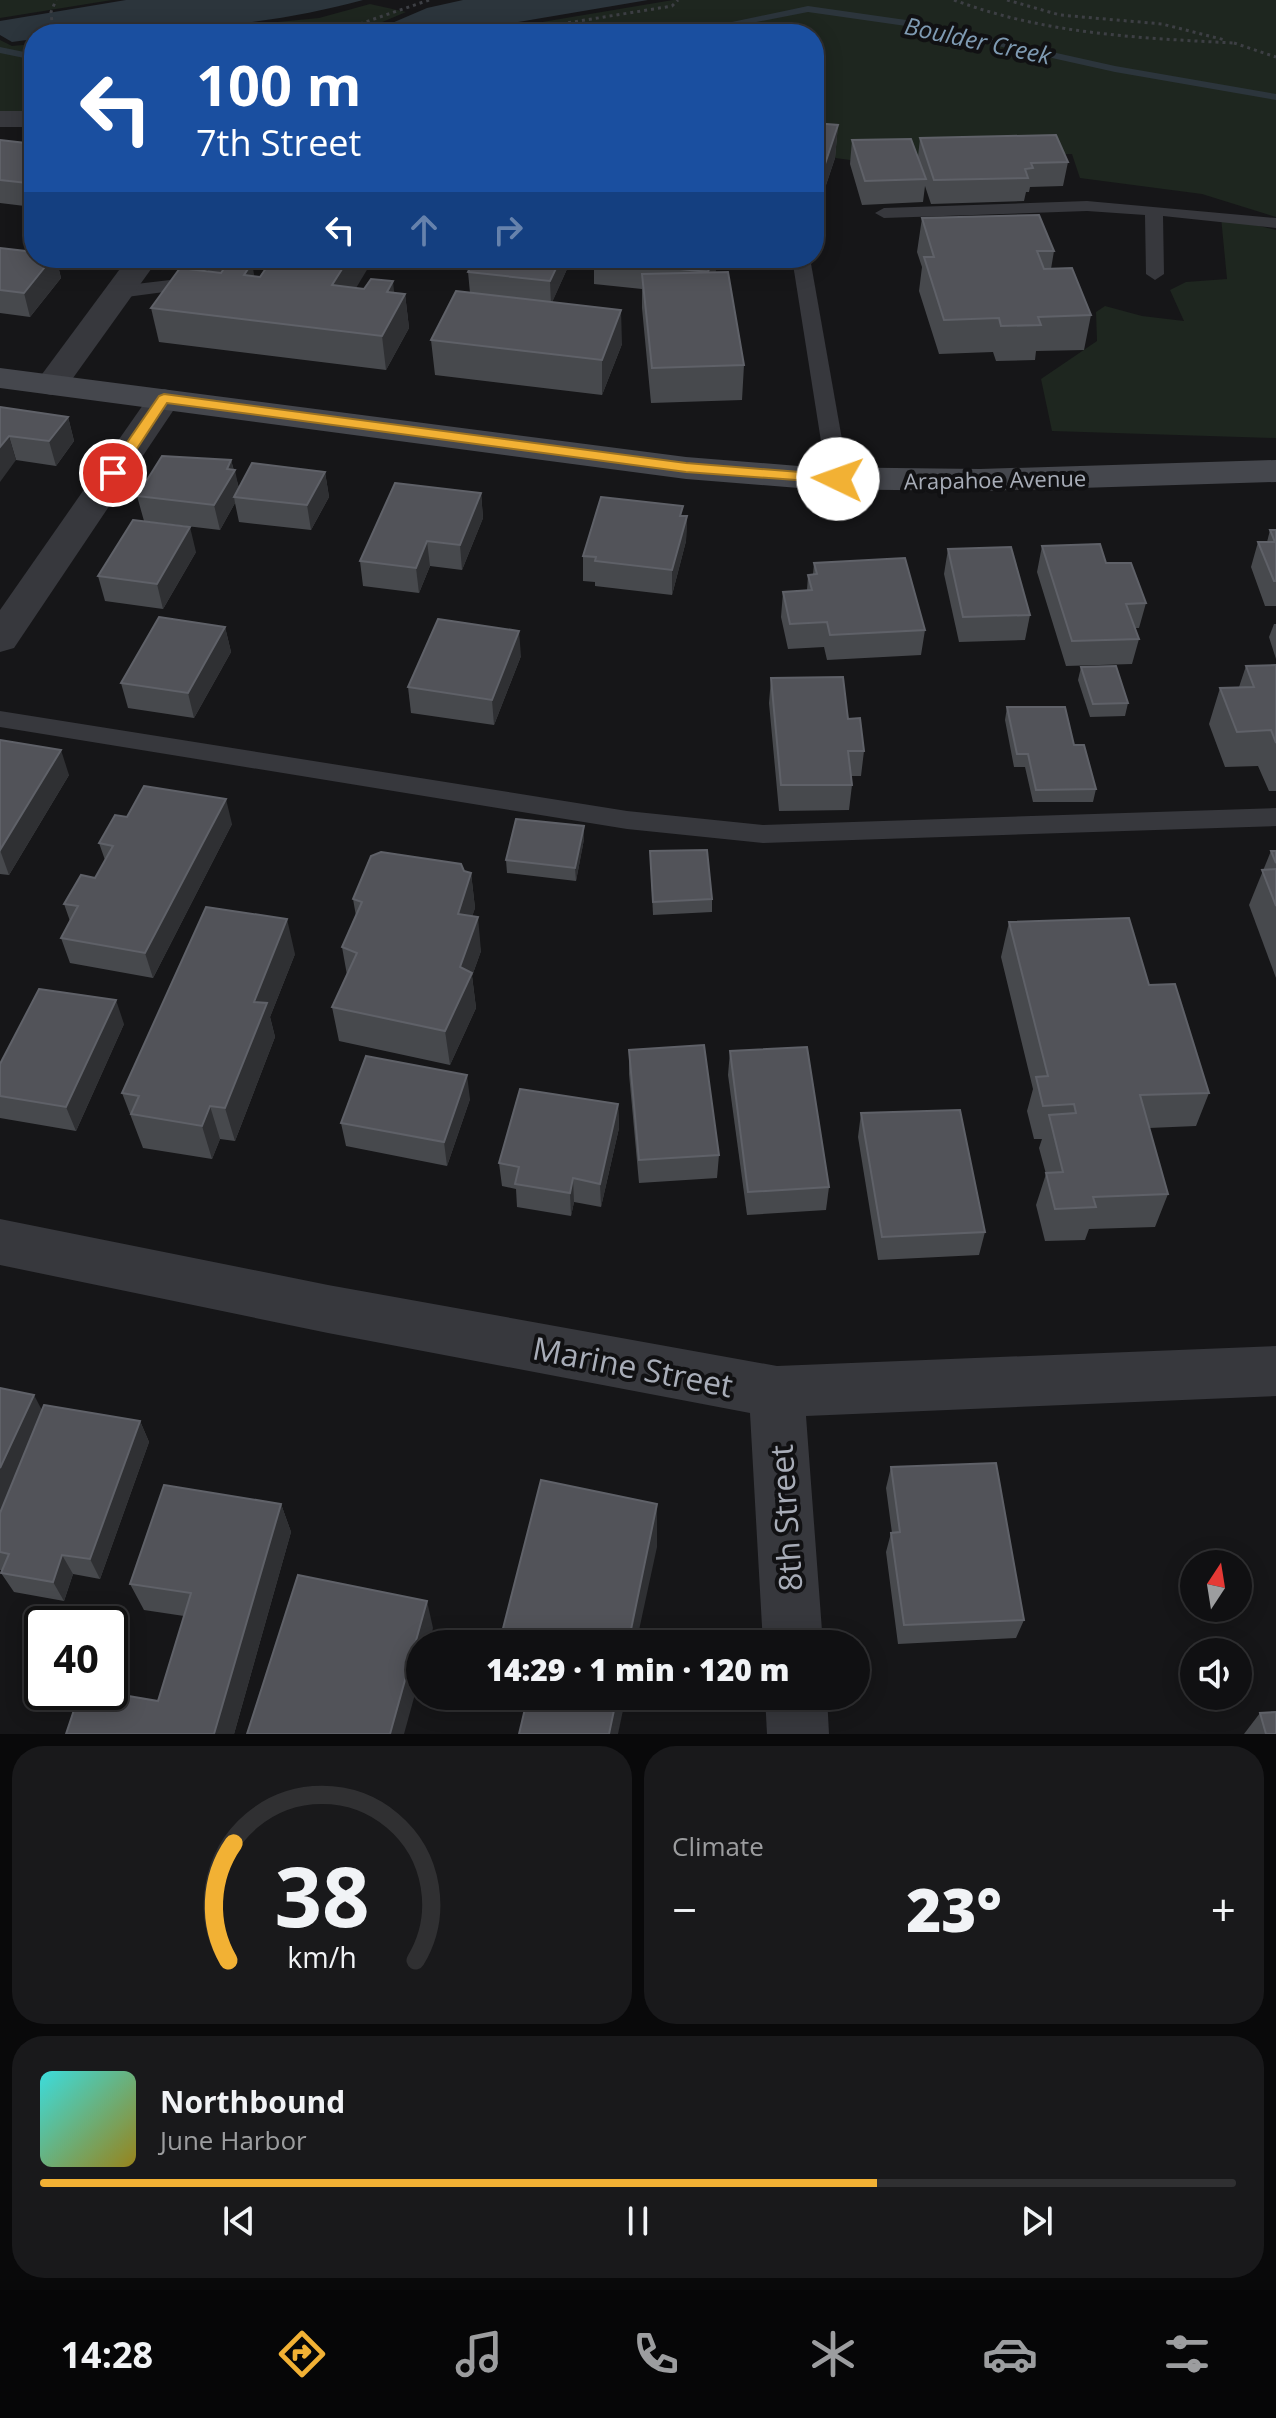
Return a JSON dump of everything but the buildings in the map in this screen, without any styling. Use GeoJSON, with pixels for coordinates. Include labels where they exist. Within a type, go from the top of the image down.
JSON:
{"type":"FeatureCollection","features":[{"type":"Feature","properties":{"kind":"street"},"geometry":{"type":"LineString","coordinates":[[0,119],[24,119]]}},
{"type":"Feature","properties":{"kind":"street"},"geometry":{"type":"LineString","coordinates":[[51,385],[137,268]]}},
{"type":"Feature","properties":{"kind":"street","name":"Arapahoe Avenue"},"geometry":{"type":"LineString","coordinates":[[0,378],[686,468],[838,479],[980,480],[1276,471]]}},
{"type":"Feature","properties":{"kind":"street"},"geometry":{"type":"LineString","coordinates":[[0,639],[164,399]]}},
{"type":"Feature","properties":{"kind":"street","name":"Marine Street"},"geometry":{"type":"LineString","coordinates":[[0,1242],[328,1309],[777,1392],[1276,1371]]}},
{"type":"Feature","properties":{"kind":"street","name":"8th Street"},"geometry":{"type":"LineString","coordinates":[[777,1392],[792,1630]]}},
{"type":"Feature","properties":{"kind":"street"},"geometry":{"type":"LineString","coordinates":[[797,1710],[798,1734]]}},
{"type":"Feature","properties":{"kind":"lane"},"geometry":{"type":"LineString","coordinates":[[884,213],[1087,206],[1276,223]]}},
{"type":"Feature","properties":{"kind":"lane"},"geometry":{"type":"LineString","coordinates":[[1154,210],[1155,274]]}},
{"type":"Feature","properties":{"kind":"lane"},"geometry":{"type":"LineString","coordinates":[[119,292],[210,281],[219,268]]}},
{"type":"Feature","properties":{"kind":"lane"},"geometry":{"type":"LineString","coordinates":[[803,268],[838,479]]}},
{"type":"Feature","properties":{"kind":"lane"},"geometry":{"type":"LineString","coordinates":[[0,719],[627,820],[763,834],[1276,817]]}},
{"type":"Feature","properties":{"kind":"path"},"geometry":{"type":"LineString","coordinates":[[52,24],[51,12],[56,0]]}},
{"type":"Feature","properties":{"kind":"path"},"geometry":{"type":"LineString","coordinates":[[360,24],[429,0]]}},
{"type":"Feature","properties":{"kind":"path"},"geometry":{"type":"LineString","coordinates":[[561,24],[672,6],[678,0]]}},
{"type":"Feature","properties":{"kind":"path"},"geometry":{"type":"LineString","coordinates":[[954,0],[983,12],[1084,34],[1234,43]]}},
{"type":"Feature","properties":{"kind":"path"},"geometry":{"type":"LineString","coordinates":[[1007,0],[1028,9],[1083,19],[1186,28],[1276,57]]}},
{"type":"Feature","properties":{"kind":"shaded area"},"geometry":{"type":"Polygon","coordinates":[[[0,0],[112,0],[0,18],[0,0]]]}},
{"type":"Feature","properties":{"kind":"shaded area"},"geometry":{"type":"Polygon","coordinates":[[[126,0],[363,0],[241,24],[24,24],[24,40],[12,42],[0,35],[0,21],[126,0]]]}},
{"type":"Feature","properties":{"kind":"shaded area"},"geometry":{"type":"Polygon","coordinates":[[[463,0],[648,0],[507,24],[390,24],[427,8],[463,0]]]}},
{"type":"Feature","properties":{"kind":"shaded area"},"geometry":{"type":"Polygon","coordinates":[[[673,0],[1276,0],[1276,217],[1202,194],[1080,178],[1072,154],[850,160],[824,156],[824,24],[530,24],[673,0]]]}},
{"type":"Feature","properties":{"kind":"shaded area"},"geometry":{"type":"Polygon","coordinates":[[[370,4],[406,12],[378,24],[257,24],[319,18],[370,4]]]}},
{"type":"Feature","properties":{"kind":"shaded area"},"geometry":{"type":"Polygon","coordinates":[[[0,40],[12,46],[24,45],[24,112],[0,112],[0,40]]]}},
{"type":"Feature","properties":{"kind":"shaded area"},"geometry":{"type":"Polygon","coordinates":[[[1221,217],[1276,230],[1276,438],[1052,431],[1041,379],[1097,341],[1096,312],[1105,306],[1142,316],[1184,321],[1170,290],[1186,282],[1227,279],[1221,217]]]}},
{"type":"Feature","properties":{"kind":"waterway","name":"Boulder Creek"},"geometry":{"type":"LineString","coordinates":[[731,24],[808,9],[913,24],[1115,69],[1276,97]]}},
{"type":"Feature","properties":{"kind":"waterway","name":"Boulder Creek"},"geometry":{"type":"LineString","coordinates":[[0,50],[24,55]]}},
{"type":"Feature","properties":{"kind":"route"},"geometry":{"type":"LineString","coordinates":[[113,473],[164,399],[686,468],[838,479]]}}]}
